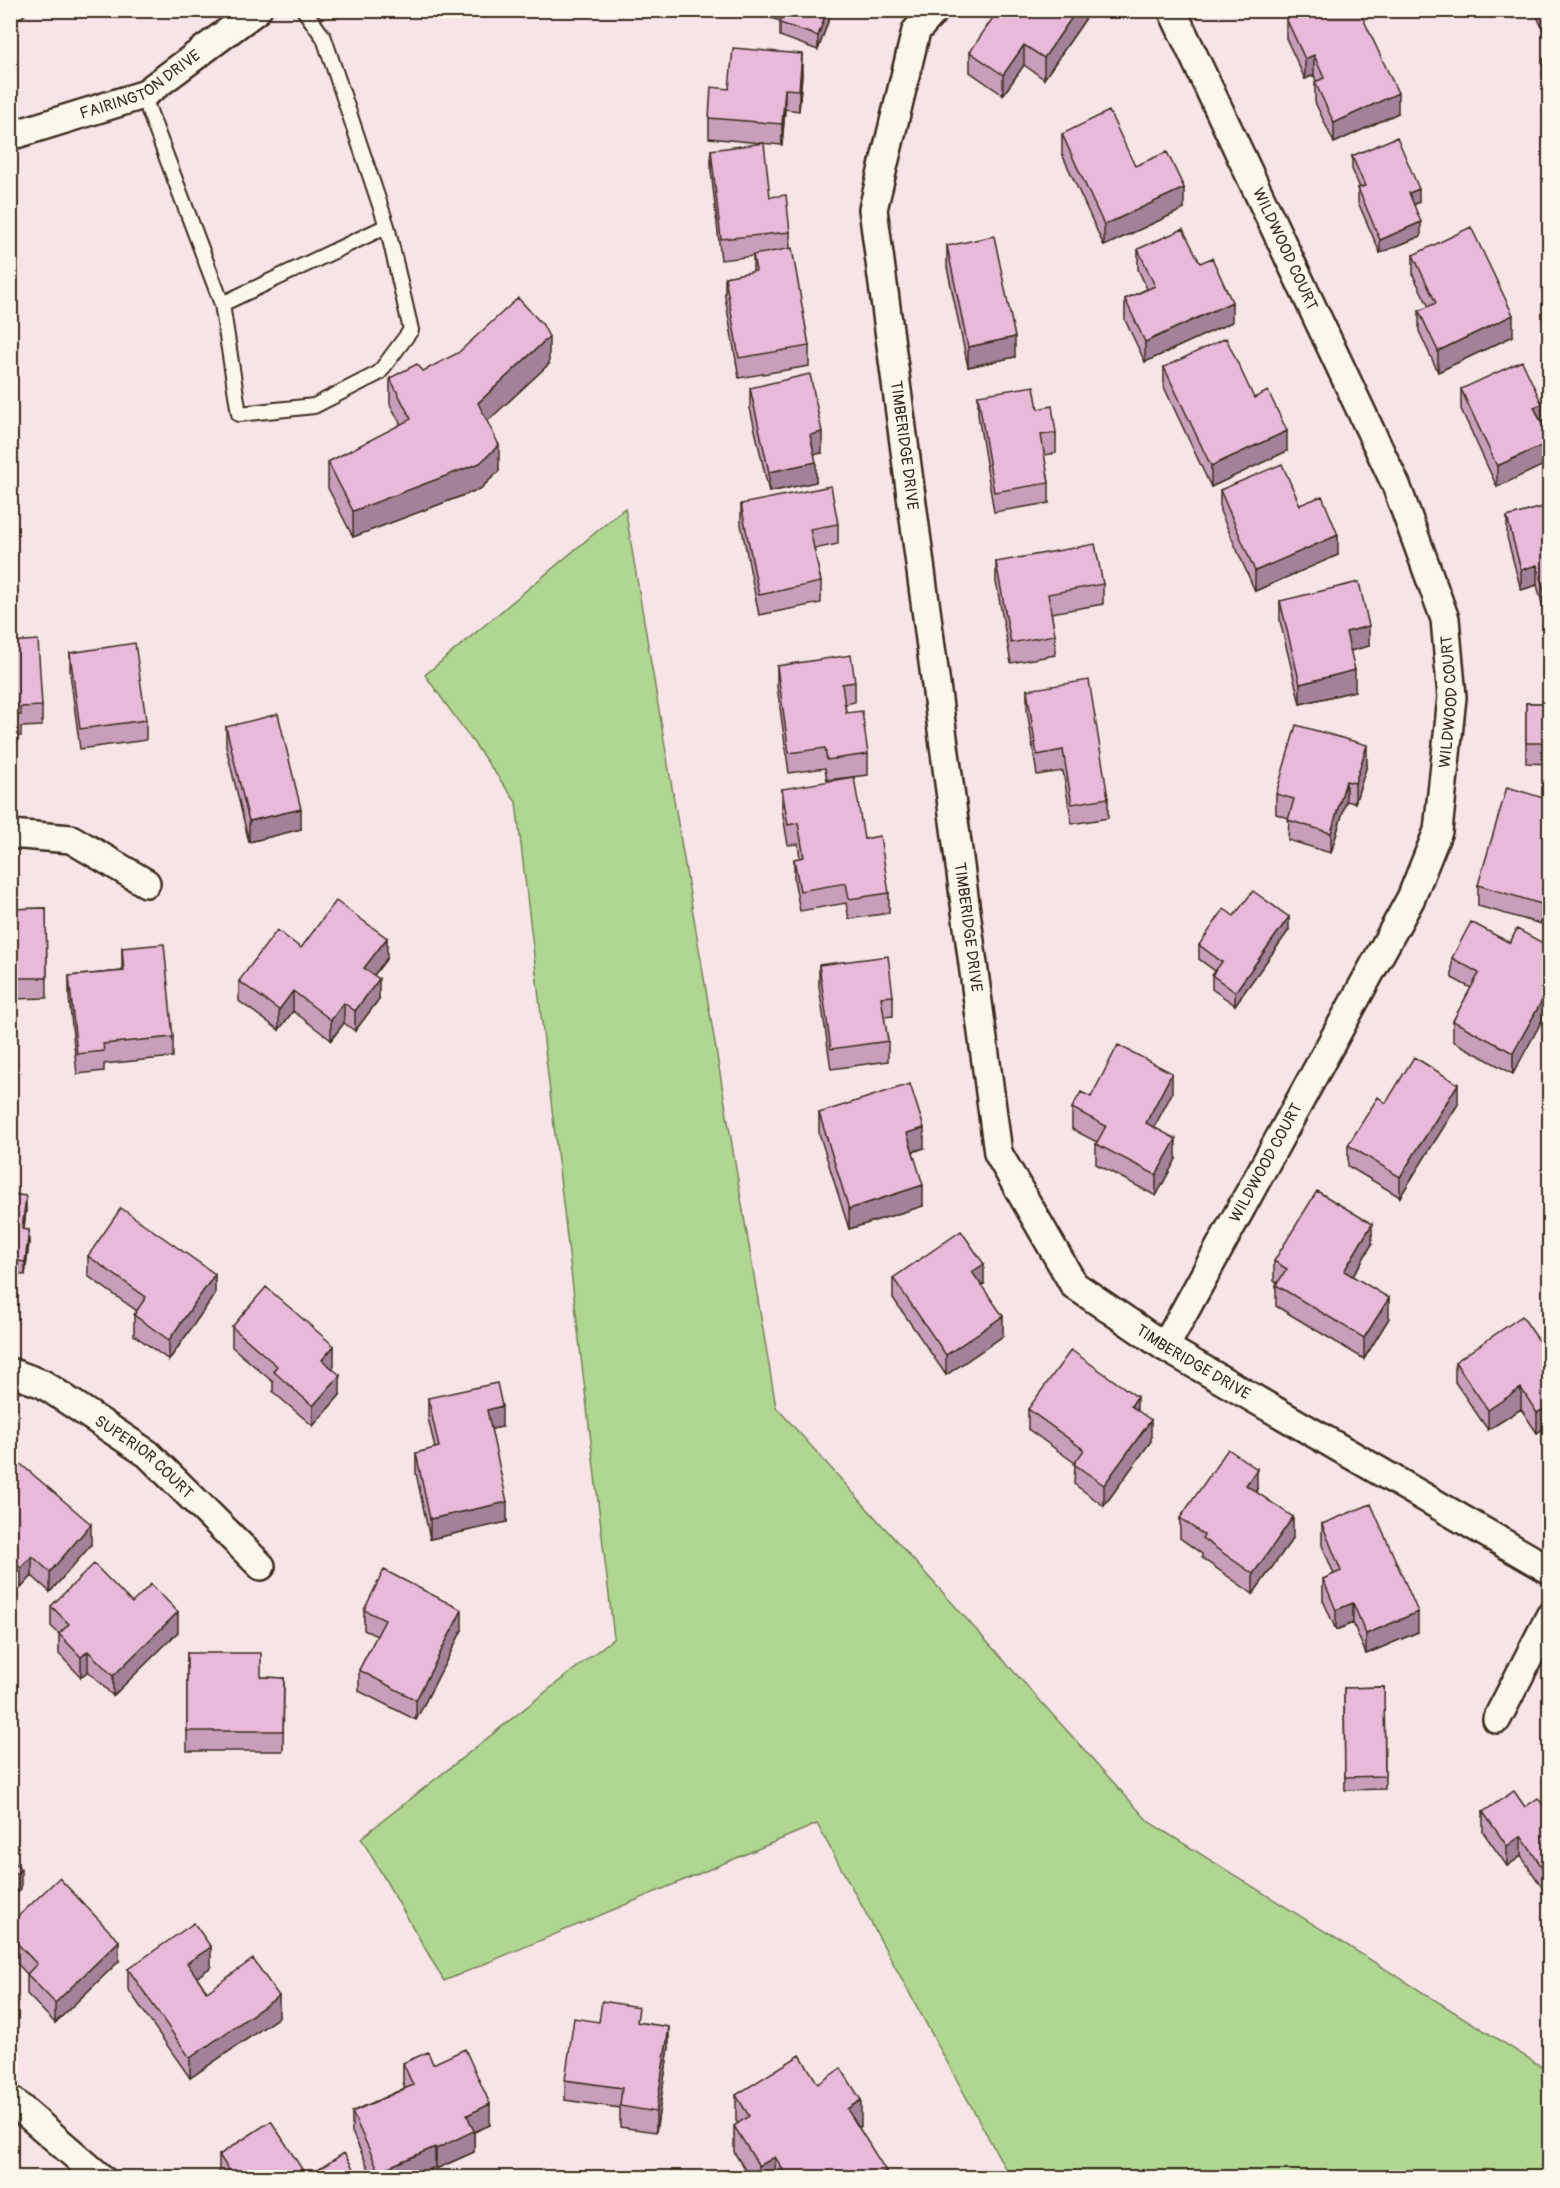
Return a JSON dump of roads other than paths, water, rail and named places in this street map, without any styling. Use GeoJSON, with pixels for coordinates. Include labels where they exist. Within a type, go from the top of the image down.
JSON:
{"type":"FeatureCollection","features":[{"type":"Feature","properties":{"kind":"street","name":"FAIRINGTON DRIVE"},"geometry":{"type":"LineString","coordinates":[[10,136],[143,95],[257,10]]}},
{"type":"Feature","properties":{"kind":"street","name":"TIMBERIDGE DRIVE"},"geometry":{"type":"LineString","coordinates":[[935,10],[916,31],[873,209],[998,1153],[1074,1285],[1165,1347],[1550,1570]]}},
{"type":"Feature","properties":{"kind":"street","name":"WILDWOOD COURT"},"geometry":{"type":"LineString","coordinates":[[1165,1347],[1411,898],[1438,831],[1452,697],[1445,619],[1396,485],[1172,10]]}},
{"type":"Feature","properties":{"kind":"street"},"geometry":{"type":"LineString","coordinates":[[10,834],[71,839],[146,883]]}},
{"type":"Feature","properties":{"kind":"street","name":"SUPERIOR COURT"},"geometry":{"type":"LineString","coordinates":[[10,1372],[43,1384],[148,1454],[261,1566]]}},
{"type":"Feature","properties":{"kind":"street"},"geometry":{"type":"LineString","coordinates":[[1497,1719],[1550,1616]]}},
{"type":"Feature","properties":{"kind":"street"},"geometry":{"type":"LineString","coordinates":[[10,2099],[101,2178]]}},
{"type":"Feature","properties":{"kind":"lane"},"geometry":{"type":"LineString","coordinates":[[10,12],[18,10]]}},
{"type":"Feature","properties":{"kind":"lane"},"geometry":{"type":"LineString","coordinates":[[143,95],[222,304],[239,414],[314,406],[379,373],[411,330],[387,226],[324,38],[304,10]]}},
{"type":"Feature","properties":{"kind":"lane"},"geometry":{"type":"LineString","coordinates":[[222,304],[387,226]]}}]}
